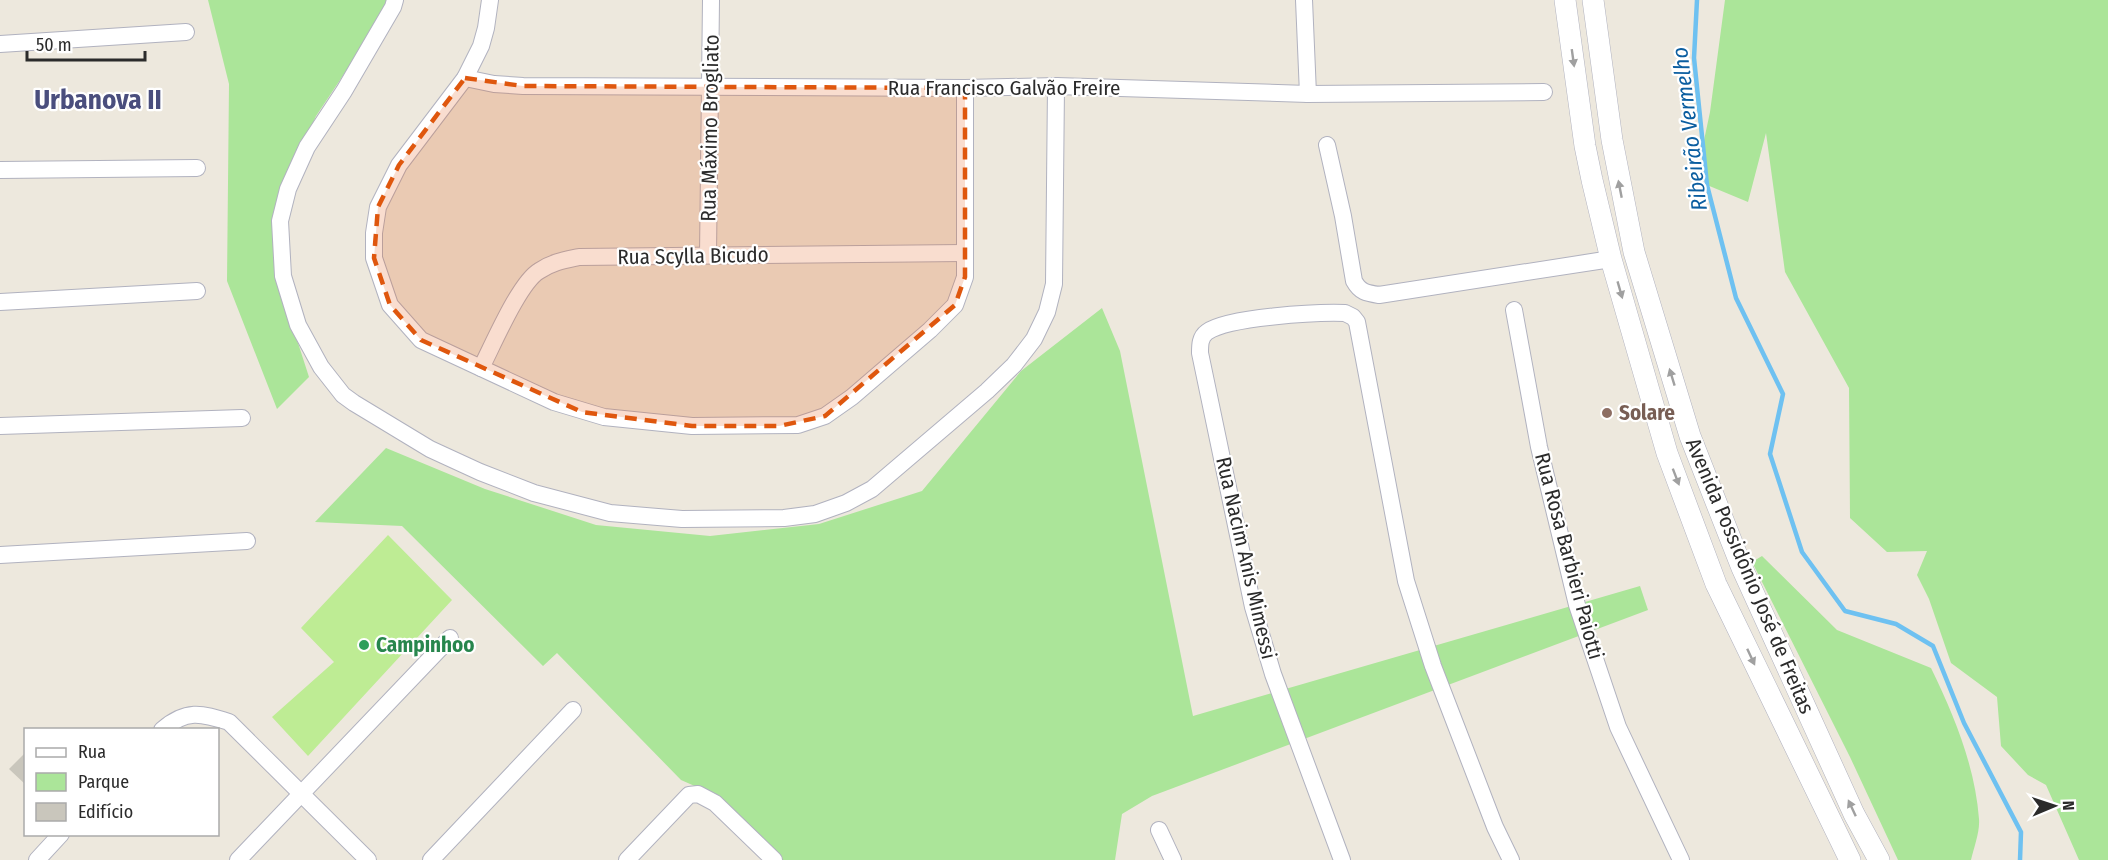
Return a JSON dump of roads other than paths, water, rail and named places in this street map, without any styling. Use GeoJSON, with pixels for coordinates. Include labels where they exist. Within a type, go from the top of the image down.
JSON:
{"type":"FeatureCollection","features":[{"type":"Feature","properties":{"kind":"street"},"geometry":{"type":"LineString","coordinates":[[395,0],[344,91],[306,147],[288,189],[280,221],[283,276],[298,325],[321,367],[354,403],[430,448],[480,472],[534,493],[610,513],[682,519],[784,518],[815,514],[836,507],[873,489],[1014,365],[1034,339],[1047,312],[1054,284],[1056,86]]}},
{"type":"Feature","properties":{"kind":"street"},"geometry":{"type":"LineString","coordinates":[[490,0],[486,28],[465,78],[399,165],[378,207],[374,233],[374,258],[390,305],[421,339],[554,402],[604,417],[692,426],[798,424],[825,416],[852,397],[930,330],[955,305],[965,277],[965,88]]}},
{"type":"Feature","properties":{"kind":"street","name":"Rua Máximo Brogliato"},"geometry":{"type":"LineString","coordinates":[[708,255],[711,0]]}},
{"type":"Feature","properties":{"kind":"street"},"geometry":{"type":"LineString","coordinates":[[1304,0],[1308,94]]}},
{"type":"Feature","properties":{"kind":"street","name":"Avenida Possidônio José de Freitas"},"geometry":{"type":"LineString","coordinates":[[1565,0],[1585,146],[1611,260],[1667,453],[1716,584],[1850,860]]}},
{"type":"Feature","properties":{"kind":"street","name":"Avenida Possidônio José de Freitas"},"geometry":{"type":"LineString","coordinates":[[1593,0],[1612,140],[1634,252],[1690,436],[1742,568],[1854,814],[1879,860]]}},
{"type":"Feature","properties":{"kind":"street"},"geometry":{"type":"LineString","coordinates":[[0,44],[186,32]]}},
{"type":"Feature","properties":{"kind":"street","name":"Rua Francisco Galvão Freire"},"geometry":{"type":"LineString","coordinates":[[465,78],[494,84],[523,86],[965,88],[1056,86],[1308,94],[1544,92]]}},
{"type":"Feature","properties":{"kind":"street"},"geometry":{"type":"LineString","coordinates":[[1585,146],[1612,140]]}},
{"type":"Feature","properties":{"kind":"street"},"geometry":{"type":"LineString","coordinates":[[1328,145],[1354,281],[1358,289],[1364,293],[1378,295],[1611,260],[1634,252]]}},
{"type":"Feature","properties":{"kind":"street"},"geometry":{"type":"LineString","coordinates":[[0,170],[197,168]]}},
{"type":"Feature","properties":{"kind":"street","name":"Rua Scylla Bicudo"},"geometry":{"type":"LineString","coordinates":[[481,368],[526,284],[537,272],[556,262],[579,257],[964,253]]}},
{"type":"Feature","properties":{"kind":"street"},"geometry":{"type":"LineString","coordinates":[[0,302],[197,291]]}},
{"type":"Feature","properties":{"kind":"street","name":"Rua Rosa Barbieri Paiotti"},"geometry":{"type":"LineString","coordinates":[[1514,310],[1539,447],[1577,606],[1618,727],[1681,860]]}},
{"type":"Feature","properties":{"kind":"street","name":"Rua Nacim Anis Mimessi"},"geometry":{"type":"LineString","coordinates":[[1342,860],[1273,674],[1253,607],[1200,353],[1202,338],[1207,332],[1217,327],[1260,318],[1345,313],[1357,322],[1406,581],[1433,666],[1511,860]]}},
{"type":"Feature","properties":{"kind":"street"},"geometry":{"type":"LineString","coordinates":[[0,426],[242,418]]}},
{"type":"Feature","properties":{"kind":"street"},"geometry":{"type":"LineString","coordinates":[[0,555],[247,541]]}},
{"type":"Feature","properties":{"kind":"street"},"geometry":{"type":"LineString","coordinates":[[238,860],[450,638]]}},
{"type":"Feature","properties":{"kind":"street"},"geometry":{"type":"LineString","coordinates":[[431,860],[573,710]]}},
{"type":"Feature","properties":{"kind":"street"},"geometry":{"type":"LineString","coordinates":[[163,728],[175,719],[190,714],[204,714],[229,722],[368,860]]}},
{"type":"Feature","properties":{"kind":"street"},"geometry":{"type":"LineString","coordinates":[[627,860],[689,795],[698,794],[715,803],[774,860]]}},
{"type":"Feature","properties":{"kind":"street"},"geometry":{"type":"LineString","coordinates":[[1159,830],[1173,860]]}},
{"type":"Feature","properties":{"kind":"street"},"geometry":{"type":"LineString","coordinates":[[37,860],[59,836]]}},
{"type":"Feature","properties":{"kind":"waterway","name":"Ribeirão Vermelho"},"geometry":{"type":"LineString","coordinates":[[1697,0],[1694,58],[1707,185],[1736,298],[1783,394],[1770,454],[1802,552],[1845,611],[1896,624],[1933,646],[1964,723],[2021,832],[2020,860]]}},
{"type":"Feature","properties":{"kind":"place","name":"Solare"},"geometry":{"type":"Point","coordinates":[1607,413]}},
{"type":"Feature","properties":{"kind":"place","name":"Campinhoo"},"geometry":{"type":"Point","coordinates":[364,645]}},
{"type":"Feature","properties":{"kind":"district","name":"Urbanova II"},"geometry":{"type":"Point","coordinates":[98,100]}}]}
